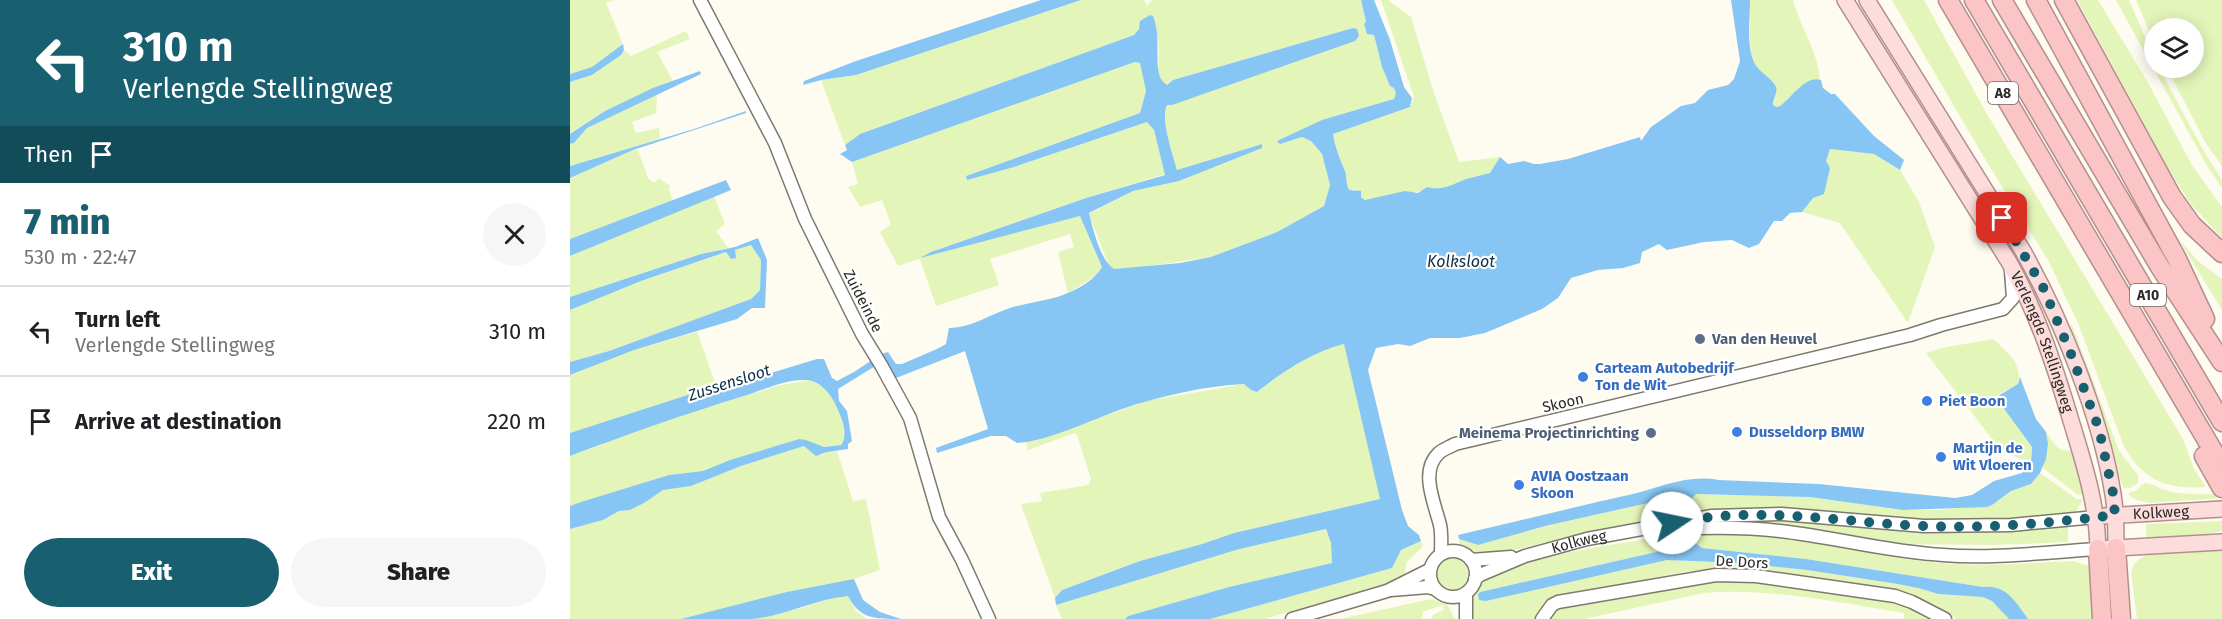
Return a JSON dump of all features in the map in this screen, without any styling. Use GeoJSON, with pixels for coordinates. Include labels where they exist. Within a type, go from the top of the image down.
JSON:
{"type":"FeatureCollection","features":[{"type":"Feature","properties":{"kind":"highway","name":"A8"},"geometry":{"type":"LineString","coordinates":[[1948,0],[2113,281],[2139,343],[2219,476]]}},
{"type":"Feature","properties":{"kind":"highway","name":"A10"},"geometry":{"type":"LineString","coordinates":[[1974,0],[2222,422]]}},
{"type":"Feature","properties":{"kind":"highway"},"geometry":{"type":"LineString","coordinates":[[2002,0],[2160,267],[2222,362]]}},
{"type":"Feature","properties":{"kind":"highway"},"geometry":{"type":"LineString","coordinates":[[2036,0],[2177,259],[2222,356]]}},
{"type":"Feature","properties":{"kind":"highway"},"geometry":{"type":"LineString","coordinates":[[2064,0],[2172,197],[2192,225],[2222,254]]}},
{"type":"Feature","properties":{"kind":"highway"},"geometry":{"type":"LineString","coordinates":[[2116,548],[2121,619]]}},
{"type":"Feature","properties":{"kind":"highway"},"geometry":{"type":"LineString","coordinates":[[2098,549],[2102,619]]}},
{"type":"Feature","properties":{"kind":"main road","name":"Verlengde Stellingweg"},"geometry":{"type":"LineString","coordinates":[[1845,0],[2009,262],[2032,304],[2059,378],[2092,490],[2098,549]]}},
{"type":"Feature","properties":{"kind":"main road","name":"Verlengde Stellingweg"},"geometry":{"type":"LineString","coordinates":[[1867,0],[2043,287],[2099,429],[2113,493],[2116,548]]}},
{"type":"Feature","properties":{"kind":"main road"},"geometry":{"type":"LineString","coordinates":[[2099,429],[2123,499],[2148,514]]}},
{"type":"Feature","properties":{"kind":"main road","name":"Kolkweg"},"geometry":{"type":"LineString","coordinates":[[2096,517],[2222,509]]}},
{"type":"Feature","properties":{"kind":"main road","name":"Kolkweg"},"geometry":{"type":"LineString","coordinates":[[2098,549],[2222,542]]}},
{"type":"Feature","properties":{"kind":"street","name":"Zuideinde"},"geometry":{"type":"LineString","coordinates":[[700,0],[775,143],[806,219],[862,334],[914,428],[939,517],[989,619]]}},
{"type":"Feature","properties":{"kind":"street","name":"Skoon"},"geometry":{"type":"LineString","coordinates":[[1441,554],[1441,529],[1429,472],[1432,462],[1440,452],[1455,444],[1910,335],[2003,309],[2013,298],[2014,289],[2009,262]]}},
{"type":"Feature","properties":{"kind":"street","name":"Kolkweg"},"geometry":{"type":"LineString","coordinates":[[1475,579],[1525,556],[1587,539],[1712,516],[1782,514],[1924,526],[2011,525],[2096,517]]}},
{"type":"Feature","properties":{"kind":"street","name":"Kolkweg"},"geometry":{"type":"LineString","coordinates":[[1635,531],[1711,528],[1779,531],[1878,548],[1941,555],[1968,556],[2098,549]]}},
{"type":"Feature","properties":{"kind":"street","name":"Skoon"},"geometry":{"type":"LineString","coordinates":[[1441,529],[1456,551]]}},
{"type":"Feature","properties":{"kind":"street"},"geometry":{"type":"LineString","coordinates":[[1292,619],[1387,591],[1429,570],[1441,554],[1456,551],[1466,555],[1475,568],[1475,579],[1466,594],[1466,619]]}},
{"type":"Feature","properties":{"kind":"street","name":"Kolkweg"},"geometry":{"type":"LineString","coordinates":[[1471,560],[1525,556]]}},
{"type":"Feature","properties":{"kind":"street"},"geometry":{"type":"LineString","coordinates":[[1429,570],[1430,581],[1441,595],[1450,597],[1466,594]]}},
{"type":"Feature","properties":{"kind":"street","name":"De Dors"},"geometry":{"type":"LineString","coordinates":[[1542,619],[1552,605],[1558,602],[1716,575],[1756,576],[1895,596],[1945,619]]}},
{"type":"Feature","properties":{"kind":"street"},"geometry":{"type":"LineString","coordinates":[[1387,591],[1416,590],[1428,587],[1435,589]]}},
{"type":"Feature","properties":{"kind":"street"},"geometry":{"type":"LineString","coordinates":[[1450,597],[1460,619]]}},
{"type":"Feature","properties":{"kind":"green space"},"geometry":{"type":"Polygon","coordinates":[[[570,0],[615,0],[606,3],[623,44],[592,67],[570,74],[570,0]]]}},
{"type":"Feature","properties":{"kind":"green space"},"geometry":{"type":"Polygon","coordinates":[[[1081,0],[1144,0],[1147,6],[1152,0],[1361,0],[1367,33],[1374,35],[1382,67],[1390,86],[1396,93],[1394,99],[1280,144],[1301,137],[1311,141],[1322,154],[1330,185],[1324,206],[1277,232],[1211,257],[1135,268],[1114,269],[1109,266],[1089,214],[1133,191],[1179,181],[1261,144],[1177,170],[1166,127],[1167,105],[1172,105],[1357,29],[1353,28],[1173,80],[1167,85],[1162,82],[1158,74],[1159,47],[1155,21],[1140,26],[1134,35],[860,134],[845,145],[821,80],[856,75],[1081,0]]]}},
{"type":"Feature","properties":{"kind":"green space"},"geometry":{"type":"Polygon","coordinates":[[[1381,0],[1388,0],[1411,17],[1433,90],[1459,162],[1500,157],[1490,173],[1470,178],[1454,186],[1365,200],[1355,189],[1349,191],[1333,134],[1410,107],[1414,97],[1381,0]]]}},
{"type":"Feature","properties":{"kind":"green space"},"geometry":{"type":"Polygon","coordinates":[[[1750,0],[1793,0],[1819,69],[1820,79],[1775,107],[1773,105],[1776,94],[1769,79],[1760,72],[1752,59],[1750,0]]]}},
{"type":"Feature","properties":{"kind":"green space"},"geometry":{"type":"Polygon","coordinates":[[[1892,0],[1924,0],[1987,114],[2183,439],[2194,469],[2206,487],[2179,487],[2157,480],[2138,466],[2130,456],[2123,444],[2078,323],[2048,260],[1985,159],[1892,0]]]}},
{"type":"Feature","properties":{"kind":"green space"},"geometry":{"type":"Polygon","coordinates":[[[2077,0],[2098,0],[2147,81],[2192,165],[2222,207],[2222,238],[2190,203],[2168,168],[2077,0]]]}},
{"type":"Feature","properties":{"kind":"green space"},"geometry":{"type":"Polygon","coordinates":[[[2116,0],[2129,0],[2144,35],[2144,51],[2116,0]]]}},
{"type":"Feature","properties":{"kind":"green space"},"geometry":{"type":"Polygon","coordinates":[[[2136,0],[2222,0],[2222,166],[2205,142],[2172,78],[2204,78],[2204,18],[2144,19],[2136,0]]]}},
{"type":"Feature","properties":{"kind":"green space"},"geometry":{"type":"Polygon","coordinates":[[[686,31],[690,39],[657,52],[673,81],[605,111],[570,134],[570,82],[592,75],[621,55],[624,50],[631,56],[686,31]]]}},
{"type":"Feature","properties":{"kind":"green space"},"geometry":{"type":"Polygon","coordinates":[[[1135,62],[1140,63],[1146,91],[1140,113],[966,176],[1014,167],[1147,122],[1154,130],[1165,174],[1086,198],[931,252],[1080,216],[1102,267],[1098,274],[1068,293],[1058,252],[1074,247],[1070,234],[990,259],[999,285],[936,306],[920,259],[898,266],[880,232],[891,224],[882,200],[860,207],[848,187],[858,184],[852,162],[1135,62]]]}},
{"type":"Feature","properties":{"kind":"green space"},"geometry":{"type":"Polygon","coordinates":[[[2159,78],[2164,78],[2222,180],[2222,188],[2207,166],[2159,78]]]}},
{"type":"Feature","properties":{"kind":"green space"},"geometry":{"type":"Polygon","coordinates":[[[657,93],[656,113],[632,122],[636,133],[659,128],[660,139],[570,166],[570,144],[574,143],[587,128],[657,93]]]}},
{"type":"Feature","properties":{"kind":"green space"},"geometry":{"type":"Polygon","coordinates":[[[1830,149],[1874,154],[1900,170],[1919,202],[1935,247],[1908,323],[1840,223],[1802,212],[1813,198],[1830,149]]]}},
{"type":"Feature","properties":{"kind":"green space"},"geometry":{"type":"Polygon","coordinates":[[[633,150],[638,150],[648,178],[654,183],[659,178],[670,186],[673,201],[570,239],[570,178],[633,150]]]}},
{"type":"Feature","properties":{"kind":"green space"},"geometry":{"type":"Polygon","coordinates":[[[714,196],[725,224],[716,231],[728,248],[701,254],[570,297],[570,256],[714,196]]]}},
{"type":"Feature","properties":{"kind":"green space"},"geometry":{"type":"Polygon","coordinates":[[[2178,238],[2198,261],[2222,279],[2222,310],[2178,238]]]}},
{"type":"Feature","properties":{"kind":"green space"},"geometry":{"type":"Polygon","coordinates":[[[752,244],[761,260],[760,290],[751,299],[609,351],[570,362],[570,310],[641,281],[727,252],[731,259],[735,258],[735,250],[752,244]]]}},
{"type":"Feature","properties":{"kind":"green space"},"geometry":{"type":"Polygon","coordinates":[[[2072,325],[2119,451],[2138,475],[2138,483],[2130,488],[2124,488],[2121,482],[2067,327],[2072,325]]]}},
{"type":"Feature","properties":{"kind":"green space"},"geometry":{"type":"Polygon","coordinates":[[[697,332],[717,388],[570,433],[570,375],[634,350],[697,332]]]}},
{"type":"Feature","properties":{"kind":"green space"},"geometry":{"type":"Polygon","coordinates":[[[1993,339],[2013,358],[2018,370],[2018,384],[1998,395],[1997,399],[2032,447],[2031,463],[2006,453],[1992,439],[1926,353],[1993,339]]]}},
{"type":"Feature","properties":{"kind":"green space"},"geometry":{"type":"Polygon","coordinates":[[[1344,344],[1381,499],[1234,533],[1140,561],[1062,590],[1055,598],[1021,504],[1042,501],[1040,493],[1088,485],[1091,479],[1075,433],[1028,450],[1026,442],[1151,400],[1244,384],[1257,392],[1309,358],[1344,344]]]}},
{"type":"Feature","properties":{"kind":"green space"},"geometry":{"type":"Polygon","coordinates":[[[809,380],[826,390],[838,408],[844,431],[841,445],[824,447],[799,439],[730,460],[703,471],[669,475],[570,506],[570,456],[659,422],[777,386],[809,380]]]}},
{"type":"Feature","properties":{"kind":"green space"},"geometry":{"type":"Polygon","coordinates":[[[2046,432],[2059,449],[2072,450],[2085,494],[2078,495],[2043,468],[2048,444],[2046,432]]]}},
{"type":"Feature","properties":{"kind":"green space"},"geometry":{"type":"Polygon","coordinates":[[[804,446],[821,455],[837,451],[853,501],[866,499],[880,570],[854,579],[681,619],[570,619],[570,529],[603,520],[619,511],[630,510],[663,489],[691,486],[741,466],[804,446]]]}},
{"type":"Feature","properties":{"kind":"green space"},"geometry":{"type":"Polygon","coordinates":[[[2040,473],[2077,499],[2083,499],[2076,512],[2065,516],[1946,523],[1761,509],[1681,515],[1592,531],[1519,549],[1489,553],[1477,553],[1459,543],[1459,539],[1478,545],[1545,526],[1648,503],[1674,512],[1696,494],[1810,497],[1903,510],[1937,510],[1992,505],[2011,491],[2031,484],[2040,473]]]}},
{"type":"Feature","properties":{"kind":"green space"},"geometry":{"type":"Polygon","coordinates":[[[2145,483],[2182,493],[2222,493],[2222,498],[2148,503],[2130,496],[2128,493],[2135,491],[2145,483]]]}},
{"type":"Feature","properties":{"kind":"green space"},"geometry":{"type":"Polygon","coordinates":[[[1781,518],[2068,524],[2068,542],[1994,545],[1885,544],[1692,525],[1717,519],[1781,518]]]}},
{"type":"Feature","properties":{"kind":"green space"},"geometry":{"type":"Polygon","coordinates":[[[2222,521],[2222,531],[2181,539],[2146,540],[2146,524],[2222,521]]]}},
{"type":"Feature","properties":{"kind":"green space"},"geometry":{"type":"Polygon","coordinates":[[[1326,529],[1331,543],[1333,563],[1229,587],[1128,616],[1125,619],[1062,619],[1056,605],[1236,550],[1326,529]]]}},
{"type":"Feature","properties":{"kind":"green space"},"geometry":{"type":"Polygon","coordinates":[[[1700,532],[1783,536],[1894,557],[1941,563],[1998,564],[2074,561],[2089,566],[2093,575],[2098,619],[2028,619],[2009,596],[1991,587],[1806,559],[1702,548],[1686,536],[1700,532]]]}},
{"type":"Feature","properties":{"kind":"green space"},"geometry":{"type":"Polygon","coordinates":[[[1678,536],[1665,550],[1480,592],[1479,599],[1486,601],[1667,560],[1740,563],[1807,570],[1898,584],[1938,594],[1983,597],[1992,601],[2009,619],[1957,619],[1909,593],[1739,569],[1688,571],[1551,598],[1534,619],[1471,619],[1475,590],[1482,581],[1498,571],[1584,549],[1678,536]]]}},
{"type":"Feature","properties":{"kind":"green space"},"geometry":{"type":"Polygon","coordinates":[[[1421,541],[1423,546],[1406,563],[1405,575],[1383,585],[1264,619],[1210,619],[1392,568],[1401,550],[1421,541]]]}},
{"type":"Feature","properties":{"kind":"green space"},"geometry":{"type":"Polygon","coordinates":[[[2222,549],[2222,619],[2137,619],[2131,572],[2138,560],[2151,553],[2222,549]]]}},
{"type":"Feature","properties":{"kind":"green space"},"geometry":{"type":"Polygon","coordinates":[[[1452,558],[1463,563],[1468,574],[1463,585],[1452,590],[1441,585],[1436,574],[1441,563],[1452,558]]]}},
{"type":"Feature","properties":{"kind":"green space"},"geometry":{"type":"Polygon","coordinates":[[[1722,580],[1901,603],[1932,619],[1904,619],[1904,613],[1804,597],[1728,592],[1704,593],[1584,619],[1547,619],[1560,608],[1697,582],[1722,580]]]}},
{"type":"Feature","properties":{"kind":"green space"},"geometry":{"type":"Polygon","coordinates":[[[840,596],[849,596],[856,611],[867,619],[753,619],[801,608],[840,596]]]}},
{"type":"Feature","properties":{"kind":"green space"},"geometry":{"type":"Polygon","coordinates":[[[1431,599],[1447,604],[1455,619],[1432,619],[1433,615],[1444,610],[1442,605],[1423,612],[1422,619],[1340,619],[1431,599]]]}},
{"type":"Feature","properties":{"kind":"water"},"geometry":{"type":"Polygon","coordinates":[[[1041,0],[1081,0],[856,75],[803,85],[804,81],[856,61],[1041,0]]]}},
{"type":"Feature","properties":{"kind":"water","name":"Kolksloot"},"geometry":{"type":"Polygon","coordinates":[[[1361,0],[1374,0],[1390,40],[1404,87],[1412,98],[1410,107],[1333,134],[1349,190],[1361,191],[1361,197],[1365,200],[1405,191],[1418,193],[1427,187],[1444,187],[1490,173],[1500,157],[1508,164],[1524,161],[1540,164],[1568,159],[1640,137],[1641,141],[1651,127],[1681,106],[1695,103],[1708,90],[1728,85],[1734,79],[1740,61],[1731,0],[1750,0],[1750,50],[1754,62],[1776,87],[1773,105],[1780,106],[1804,84],[1815,79],[1821,80],[1823,88],[1835,94],[1874,136],[1904,160],[1900,170],[1874,154],[1830,149],[1826,161],[1830,168],[1824,194],[1813,198],[1802,212],[1790,213],[1782,221],[1774,221],[1759,244],[1749,248],[1732,240],[1704,242],[1667,250],[1659,244],[1642,252],[1640,263],[1623,268],[1598,270],[1571,278],[1558,298],[1542,309],[1485,333],[1460,338],[1430,338],[1410,346],[1398,344],[1376,348],[1368,370],[1402,510],[1408,526],[1419,535],[1421,541],[1401,550],[1392,568],[1210,619],[1125,619],[1128,616],[1229,587],[1332,563],[1331,543],[1326,529],[1236,550],[1056,605],[1055,598],[1062,590],[1140,561],[1234,533],[1380,499],[1344,344],[1320,352],[1298,364],[1257,392],[1244,384],[1198,389],[1137,404],[1041,439],[1017,443],[1006,436],[991,436],[937,453],[936,448],[988,429],[965,351],[896,378],[885,360],[838,389],[839,401],[847,411],[852,441],[848,444],[848,449],[816,456],[804,446],[741,466],[691,486],[663,490],[630,510],[619,511],[603,520],[570,529],[570,506],[581,502],[669,475],[703,471],[730,460],[799,439],[824,447],[841,445],[844,432],[840,414],[830,395],[817,383],[798,380],[775,385],[657,424],[570,456],[570,433],[697,392],[728,386],[817,359],[824,359],[832,378],[837,381],[888,352],[896,364],[902,364],[946,344],[949,328],[956,328],[1010,308],[1070,292],[1088,282],[1102,267],[1080,216],[920,258],[931,252],[1086,198],[1165,175],[1154,130],[1147,122],[1014,167],[967,180],[966,176],[1140,113],[1146,91],[1140,63],[1135,62],[852,162],[840,154],[847,150],[845,145],[860,134],[1134,35],[1139,29],[1140,21],[1150,15],[1153,16],[1157,31],[1159,74],[1167,85],[1173,80],[1353,28],[1357,29],[1359,36],[1355,41],[1167,105],[1166,128],[1177,170],[1262,144],[1262,148],[1179,181],[1133,191],[1089,213],[1101,252],[1114,269],[1180,263],[1211,257],[1277,232],[1324,206],[1330,185],[1322,154],[1311,141],[1302,137],[1280,144],[1277,141],[1322,120],[1394,99],[1396,93],[1390,86],[1382,67],[1374,35],[1367,34],[1361,0]]]}},
{"type":"Feature","properties":{"kind":"water"},"geometry":{"type":"Polygon","coordinates":[[[623,44],[624,50],[621,55],[592,75],[570,82],[570,74],[592,67],[623,44]]]}},
{"type":"Feature","properties":{"kind":"water"},"geometry":{"type":"Polygon","coordinates":[[[700,71],[701,74],[587,128],[574,143],[570,144],[570,134],[605,111],[653,88],[700,71]]]}},
{"type":"Feature","properties":{"kind":"water"},"geometry":{"type":"Polygon","coordinates":[[[746,111],[746,113],[633,150],[570,178],[570,166],[746,111]]]}},
{"type":"Feature","properties":{"kind":"water"},"geometry":{"type":"Polygon","coordinates":[[[726,180],[731,190],[570,256],[570,239],[726,180]]]}},
{"type":"Feature","properties":{"kind":"water"},"geometry":{"type":"Polygon","coordinates":[[[758,238],[767,260],[765,308],[752,308],[737,319],[634,350],[570,375],[570,362],[609,351],[751,299],[760,290],[761,260],[751,245],[735,250],[736,258],[731,259],[726,252],[641,281],[570,310],[570,297],[701,254],[735,247],[758,238]]]}},
{"type":"Feature","properties":{"kind":"water"},"geometry":{"type":"Polygon","coordinates":[[[2020,377],[2036,419],[2046,432],[2048,444],[2046,459],[2040,473],[2031,484],[2011,491],[1987,507],[1903,510],[1810,497],[1696,494],[1680,511],[1648,503],[1545,526],[1478,545],[1459,539],[1458,535],[1675,482],[1696,479],[1819,484],[1955,498],[1972,495],[1994,481],[2022,473],[2031,463],[2032,447],[1997,399],[1998,396],[2018,384],[2020,377]]]}},
{"type":"Feature","properties":{"kind":"water"},"geometry":{"type":"Polygon","coordinates":[[[1678,536],[1686,536],[1702,548],[1806,559],[1998,588],[2010,595],[2028,619],[2009,619],[1992,601],[1983,597],[1938,594],[1898,584],[1807,570],[1740,563],[1667,560],[1486,601],[1479,600],[1480,592],[1665,550],[1678,536]]]}},
{"type":"Feature","properties":{"kind":"water"},"geometry":{"type":"Polygon","coordinates":[[[854,579],[863,600],[880,612],[901,619],[869,616],[858,609],[848,596],[752,619],[681,619],[787,592],[854,579]]]}},
{"type":"Feature","properties":{"kind":"place","name":"Van den Heuvel"},"geometry":{"type":"Point","coordinates":[1700,339]}},
{"type":"Feature","properties":{"kind":"place","name":"Carteam Autobedrijf Ton de Wit"},"geometry":{"type":"Point","coordinates":[1583,377]}},
{"type":"Feature","properties":{"kind":"place","name":"Piet Boon"},"geometry":{"type":"Point","coordinates":[1927,401]}},
{"type":"Feature","properties":{"kind":"place","name":"Dusseldorp BMW"},"geometry":{"type":"Point","coordinates":[1737,432]}},
{"type":"Feature","properties":{"kind":"place","name":"Meinema Projectinrichting"},"geometry":{"type":"Point","coordinates":[1651,433]}},
{"type":"Feature","properties":{"kind":"place","name":"Martijn de Wit Vloeren"},"geometry":{"type":"Point","coordinates":[1941,457]}},
{"type":"Feature","properties":{"kind":"place","name":"AVIA Oostzaan Skoon"},"geometry":{"type":"Point","coordinates":[1519,485]}},
{"type":"Feature","properties":{"kind":"route"},"geometry":{"type":"LineString","coordinates":[[1672,523],[1712,516],[1782,514],[1924,526],[1968,526],[2011,525],[2115,515],[2113,493],[2099,429],[2071,354],[2043,287],[2002,218]]}},
{"type":"Feature","properties":{"kind":"water label","name":"Zussensloot"},"geometry":{"type":"Point","coordinates":[729,382]}}]}
